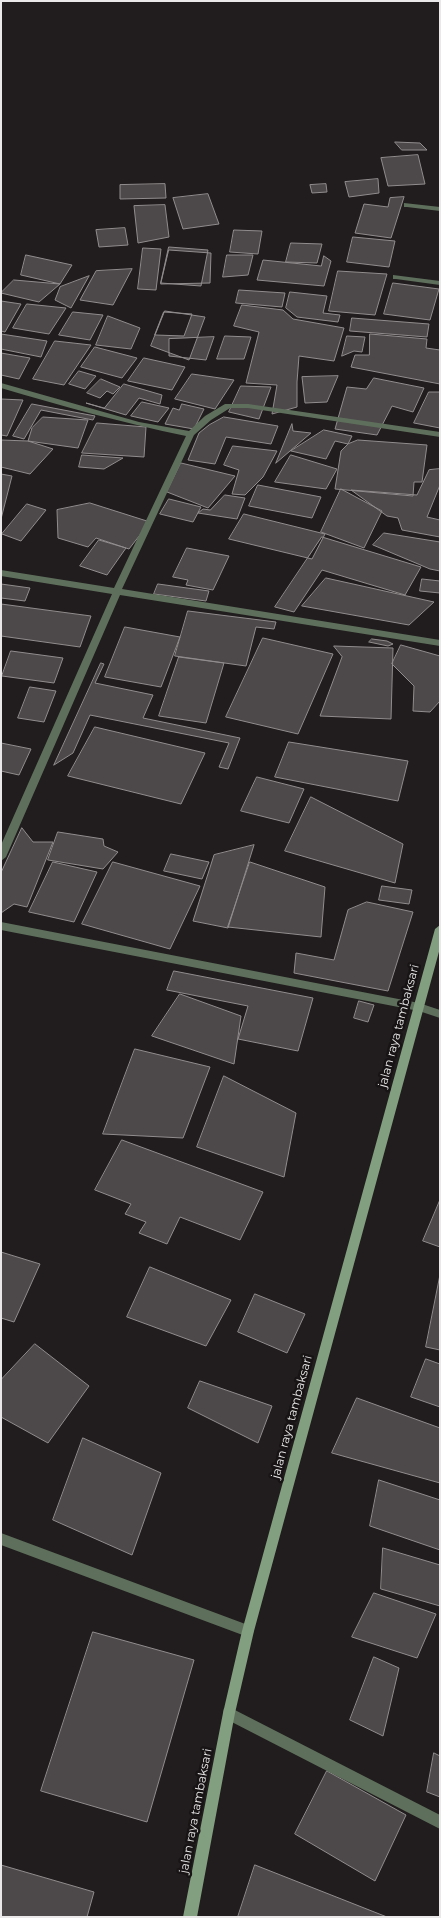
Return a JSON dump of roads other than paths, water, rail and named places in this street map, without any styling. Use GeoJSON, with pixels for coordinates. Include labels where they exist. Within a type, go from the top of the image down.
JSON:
{"type":"FeatureCollection","features":[{"type":"Feature","properties":{"kind":"street"},"geometry":{"type":"LineString","coordinates":[[407,205],[440,209]]}},
{"type":"Feature","properties":{"kind":"street"},"geometry":{"type":"LineString","coordinates":[[396,277],[440,283]]}},
{"type":"Feature","properties":{"kind":"street"},"geometry":{"type":"LineString","coordinates":[[1,384],[67,405],[139,424],[191,434]]}},
{"type":"Feature","properties":{"kind":"street"},"geometry":{"type":"LineString","coordinates":[[1,857],[117,591],[191,434],[208,418],[228,406],[248,406],[440,435]]}},
{"type":"Feature","properties":{"kind":"street"},"geometry":{"type":"LineString","coordinates":[[1,573],[440,643]]}},
{"type":"Feature","properties":{"kind":"street"},"geometry":{"type":"LineString","coordinates":[[1,926],[419,1007],[440,1014]]}},
{"type":"Feature","properties":{"kind":"street","name":"jalan raya tambaksari"},"geometry":{"type":"LineString","coordinates":[[190,1917],[229,1713],[248,1631],[440,929]]}},
{"type":"Feature","properties":{"kind":"street"},"geometry":{"type":"LineString","coordinates":[[1,1540],[248,1631]]}},
{"type":"Feature","properties":{"kind":"street"},"geometry":{"type":"LineString","coordinates":[[229,1713],[440,1822]]}}]}
